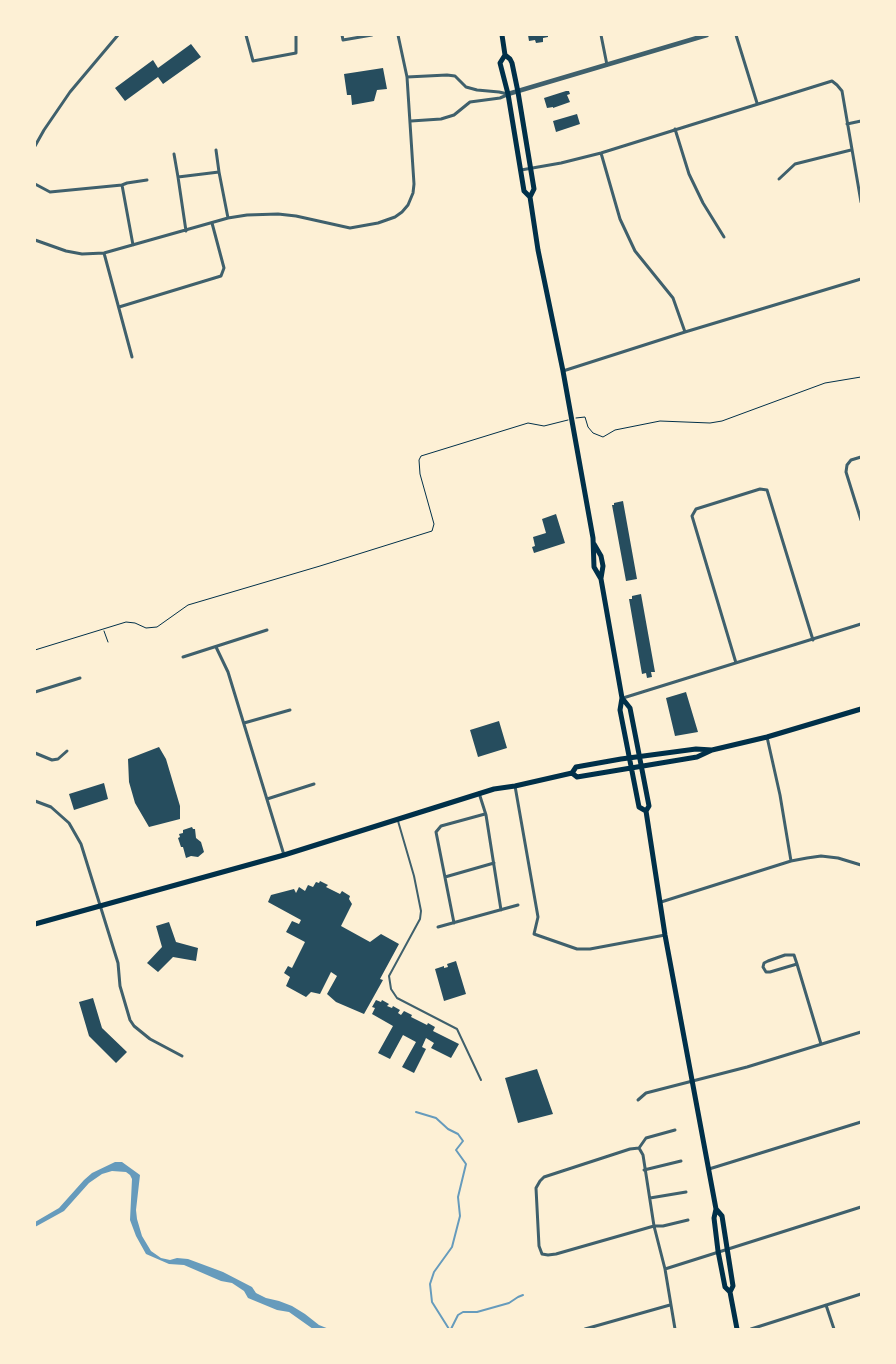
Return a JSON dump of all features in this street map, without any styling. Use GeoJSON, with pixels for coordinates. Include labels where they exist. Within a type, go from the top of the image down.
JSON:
{"type":"FeatureCollection","features":[{"type":"Feature","properties":{"kind":"main road"},"geometry":{"type":"LineString","coordinates":[[502,35],[505,55],[512,63],[518,92],[534,189],[530,198]]}},
{"type":"Feature","properties":{"kind":"main road"},"geometry":{"type":"LineString","coordinates":[[505,55],[500,64],[508,94],[524,191],[530,198],[540,262],[563,372],[594,544],[594,567],[600,579],[622,698],[620,710],[639,807],[646,811]]}},
{"type":"Feature","properties":{"kind":"main road"},"geometry":{"type":"LineString","coordinates":[[622,698],[630,708],[642,766],[649,806],[646,811],[665,934],[716,1209],[714,1218],[718,1251],[725,1287],[730,1292],[737,1329]]}},
{"type":"Feature","properties":{"kind":"main road"},"geometry":{"type":"LineString","coordinates":[[572,773],[578,777],[697,757],[712,750],[767,737],[861,709]]}},
{"type":"Feature","properties":{"kind":"main road"},"geometry":{"type":"LineString","coordinates":[[35,924],[284,855],[479,793],[572,773],[576,767],[696,749],[712,750]]}},
{"type":"Feature","properties":{"kind":"main road"},"geometry":{"type":"LineString","coordinates":[[716,1209],[722,1216],[734,1286],[730,1292]]}},
{"type":"Feature","properties":{"kind":"street"},"geometry":{"type":"LineString","coordinates":[[35,146],[70,92],[118,35]]}},
{"type":"Feature","properties":{"kind":"street"},"geometry":{"type":"LineString","coordinates":[[246,35],[253,61],[296,54],[296,35]]}},
{"type":"Feature","properties":{"kind":"street"},"geometry":{"type":"LineString","coordinates":[[342,35],[343,40],[372,35]]}},
{"type":"Feature","properties":{"kind":"street"},"geometry":{"type":"LineString","coordinates":[[35,240],[66,251],[82,254],[104,253],[228,218],[254,214],[296,216],[350,228],[378,224],[394,217],[402,212],[408,204],[413,193],[414,184],[407,77],[398,35]]}},
{"type":"Feature","properties":{"kind":"street"},"geometry":{"type":"LineString","coordinates":[[601,35],[607,66]]}},
{"type":"Feature","properties":{"kind":"street"},"geometry":{"type":"LineString","coordinates":[[411,121],[454,115],[470,102],[500,98],[508,94],[708,35]]}},
{"type":"Feature","properties":{"kind":"street"},"geometry":{"type":"LineString","coordinates":[[736,35],[757,104]]}},
{"type":"Feature","properties":{"kind":"street"},"geometry":{"type":"LineString","coordinates":[[407,77],[447,74],[455,76],[466,87],[508,94]]}},
{"type":"Feature","properties":{"kind":"street"},"geometry":{"type":"LineString","coordinates":[[520,170],[561,164],[601,153],[832,81],[842,91],[861,202]]}},
{"type":"Feature","properties":{"kind":"street"},"geometry":{"type":"LineString","coordinates":[[847,124],[861,121]]}},
{"type":"Feature","properties":{"kind":"street"},"geometry":{"type":"LineString","coordinates":[[674,129],[689,174],[702,203],[724,237]]}},
{"type":"Feature","properties":{"kind":"street"},"geometry":{"type":"LineString","coordinates":[[216,150],[228,218]]}},
{"type":"Feature","properties":{"kind":"street"},"geometry":{"type":"LineString","coordinates":[[779,179],[795,164],[851,150]]}},
{"type":"Feature","properties":{"kind":"street"},"geometry":{"type":"LineString","coordinates":[[601,153],[620,220],[635,250],[673,298],[685,332]]}},
{"type":"Feature","properties":{"kind":"street"},"geometry":{"type":"LineString","coordinates":[[174,154],[186,231]]}},
{"type":"Feature","properties":{"kind":"street"},"geometry":{"type":"LineString","coordinates":[[178,177],[219,172]]}},
{"type":"Feature","properties":{"kind":"street"},"geometry":{"type":"LineString","coordinates":[[35,184],[50,192],[122,185],[147,180]]}},
{"type":"Feature","properties":{"kind":"street"},"geometry":{"type":"LineString","coordinates":[[122,185],[133,245]]}},
{"type":"Feature","properties":{"kind":"street"},"geometry":{"type":"LineString","coordinates":[[119,307],[221,276],[224,268],[212,224]]}},
{"type":"Feature","properties":{"kind":"street"},"geometry":{"type":"LineString","coordinates":[[104,253],[132,357]]}},
{"type":"Feature","properties":{"kind":"street"},"geometry":{"type":"LineString","coordinates":[[563,372],[685,332],[861,279]]}},
{"type":"Feature","properties":{"kind":"street"},"geometry":{"type":"LineString","coordinates":[[861,457],[851,460],[847,465],[846,472],[861,520]]}},
{"type":"Feature","properties":{"kind":"street"},"geometry":{"type":"LineString","coordinates":[[736,663],[692,516],[696,509],[760,489],[767,490],[812,640]]}},
{"type":"Feature","properties":{"kind":"street"},"geometry":{"type":"LineString","coordinates":[[622,698],[861,624]]}},
{"type":"Feature","properties":{"kind":"street"},"geometry":{"type":"LineString","coordinates":[[183,657],[267,630]]}},
{"type":"Feature","properties":{"kind":"street"},"geometry":{"type":"LineString","coordinates":[[216,647],[228,672],[284,855]]}},
{"type":"Feature","properties":{"kind":"street"},"geometry":{"type":"LineString","coordinates":[[35,692],[80,678]]}},
{"type":"Feature","properties":{"kind":"street"},"geometry":{"type":"LineString","coordinates":[[244,723],[290,710]]}},
{"type":"Feature","properties":{"kind":"street"},"geometry":{"type":"LineString","coordinates":[[767,737],[780,795],[791,861]]}},
{"type":"Feature","properties":{"kind":"street"},"geometry":{"type":"LineString","coordinates":[[35,753],[52,760],[58,759],[67,751]]}},
{"type":"Feature","properties":{"kind":"street"},"geometry":{"type":"LineString","coordinates":[[267,799],[314,784]]}},
{"type":"Feature","properties":{"kind":"street"},"geometry":{"type":"LineString","coordinates":[[515,786],[538,917],[534,934],[577,949],[590,949],[665,934]]}},
{"type":"Feature","properties":{"kind":"street"},"geometry":{"type":"LineString","coordinates":[[479,793],[485,814],[501,910]]}},
{"type":"Feature","properties":{"kind":"street"},"geometry":{"type":"LineString","coordinates":[[35,801],[51,807],[69,823],[81,844],[119,967],[120,986],[130,1020],[134,1026],[150,1039],[182,1056]]}},
{"type":"Feature","properties":{"kind":"street"},"geometry":{"type":"LineString","coordinates":[[454,923],[436,835],[438,829],[442,826],[485,814]]}},
{"type":"Feature","properties":{"kind":"street"},"geometry":{"type":"LineString","coordinates":[[661,902],[791,861],[821,856],[838,858],[861,865]]}},
{"type":"Feature","properties":{"kind":"street"},"geometry":{"type":"LineString","coordinates":[[445,877],[494,863]]}},
{"type":"Feature","properties":{"kind":"street"},"geometry":{"type":"LineString","coordinates":[[438,927],[518,905]]}},
{"type":"Feature","properties":{"kind":"street"},"geometry":{"type":"LineString","coordinates":[[797,964],[770,972],[766,972],[763,967],[764,963],[785,955],[794,955],[797,964],[821,1044]]}},
{"type":"Feature","properties":{"kind":"street"},"geometry":{"type":"LineString","coordinates":[[638,1100],[646,1093],[691,1082],[861,1032]]}},
{"type":"Feature","properties":{"kind":"street"},"geometry":{"type":"LineString","coordinates":[[709,1169],[861,1122]]}},
{"type":"Feature","properties":{"kind":"street"},"geometry":{"type":"LineString","coordinates":[[675,1130],[646,1138],[639,1148],[630,1149],[544,1177],[536,1188],[539,1246],[542,1254],[556,1254],[654,1226],[663,1226],[688,1220]]}},
{"type":"Feature","properties":{"kind":"street"},"geometry":{"type":"LineString","coordinates":[[639,1148],[643,1155],[654,1226],[665,1269],[675,1329]]}},
{"type":"Feature","properties":{"kind":"street"},"geometry":{"type":"LineString","coordinates":[[644,1170],[681,1161]]}},
{"type":"Feature","properties":{"kind":"street"},"geometry":{"type":"LineString","coordinates":[[650,1198],[686,1192]]}},
{"type":"Feature","properties":{"kind":"street"},"geometry":{"type":"LineString","coordinates":[[665,1269],[861,1207]]}},
{"type":"Feature","properties":{"kind":"street"},"geometry":{"type":"LineString","coordinates":[[751,1329],[861,1294]]}},
{"type":"Feature","properties":{"kind":"street"},"geometry":{"type":"LineString","coordinates":[[585,1329],[670,1305]]}},
{"type":"Feature","properties":{"kind":"street"},"geometry":{"type":"LineString","coordinates":[[826,1305],[834,1329]]}},
{"type":"Feature","properties":{"kind":"lane"},"geometry":{"type":"LineString","coordinates":[[398,819],[414,876],[421,911],[420,919],[389,976],[391,989],[396,998],[457,1029],[481,1080]]}},
{"type":"Feature","properties":{"kind":"path"},"geometry":{"type":"LineString","coordinates":[[577,418],[585,417],[588,427],[593,434],[603,437],[615,430],[660,421],[710,423],[722,421],[826,383],[861,377]]}},
{"type":"Feature","properties":{"kind":"path"},"geometry":{"type":"LineString","coordinates":[[35,650],[126,622],[152,629],[188,605],[432,531],[434,524],[420,474],[418,460],[421,456],[528,423],[544,426],[564,420]]}},
{"type":"Feature","properties":{"kind":"path"},"geometry":{"type":"LineString","coordinates":[[104,630],[108,642]]}},
{"type":"Feature","properties":{"kind":"water"},"geometry":{"type":"Polygon","coordinates":[[[115,1162],[122,1162],[140,1175],[136,1210],[137,1219],[142,1236],[151,1251],[161,1258],[170,1260],[177,1258],[188,1259],[223,1272],[252,1287],[256,1293],[292,1306],[319,1325],[329,1329],[313,1329],[289,1312],[277,1310],[248,1298],[244,1291],[232,1283],[221,1281],[184,1265],[169,1264],[146,1254],[130,1220],[132,1179],[126,1172],[112,1171],[102,1174],[89,1183],[64,1211],[35,1227],[35,1222],[59,1208],[92,1173],[115,1162]]]}},
{"type":"Feature","properties":{"kind":"building"},"geometry":{"type":"Polygon","coordinates":[[[528,35],[548,35],[548,37],[543,38],[543,42],[536,43],[535,40],[529,41],[528,35]]]}},
{"type":"Feature","properties":{"kind":"building"},"geometry":{"type":"Polygon","coordinates":[[[191,44],[201,57],[163,84],[158,77],[125,101],[115,88],[153,60],[158,68],[191,44]]]}},
{"type":"Feature","properties":{"kind":"building"},"geometry":{"type":"Polygon","coordinates":[[[383,68],[387,89],[377,90],[374,101],[352,105],[351,95],[347,95],[344,74],[383,68]]]}},
{"type":"Feature","properties":{"kind":"building"},"geometry":{"type":"Polygon","coordinates":[[[569,91],[570,94],[567,95],[570,102],[553,108],[547,108],[544,98],[569,91]]]}},
{"type":"Feature","properties":{"kind":"building"},"geometry":{"type":"Polygon","coordinates":[[[577,114],[580,124],[556,132],[553,121],[577,114]]]}},
{"type":"Feature","properties":{"kind":"building"},"geometry":{"type":"Polygon","coordinates":[[[623,501],[637,579],[626,581],[612,505],[623,501]]]}},
{"type":"Feature","properties":{"kind":"building"},"geometry":{"type":"Polygon","coordinates":[[[556,514],[565,543],[534,553],[532,547],[535,546],[533,537],[546,533],[542,519],[556,514]]]}},
{"type":"Feature","properties":{"kind":"building"},"geometry":{"type":"Polygon","coordinates":[[[641,594],[655,672],[651,672],[652,677],[647,678],[646,673],[642,674],[629,599],[632,599],[632,596],[641,594]]]}},
{"type":"Feature","properties":{"kind":"building"},"geometry":{"type":"Polygon","coordinates":[[[686,692],[698,732],[675,736],[666,698],[686,692]]]}},
{"type":"Feature","properties":{"kind":"building"},"geometry":{"type":"Polygon","coordinates":[[[499,721],[507,748],[478,757],[470,730],[499,721]]]}},
{"type":"Feature","properties":{"kind":"building"},"geometry":{"type":"Polygon","coordinates":[[[159,747],[166,759],[180,806],[180,819],[149,827],[135,803],[129,782],[128,759],[159,747]]]}},
{"type":"Feature","properties":{"kind":"building"},"geometry":{"type":"Polygon","coordinates":[[[104,783],[108,799],[74,810],[69,794],[104,783]]]}},
{"type":"Feature","properties":{"kind":"building"},"geometry":{"type":"Polygon","coordinates":[[[192,827],[195,829],[196,838],[201,842],[204,852],[198,857],[191,856],[186,858],[178,838],[180,837],[179,834],[183,833],[183,830],[192,827]]]}},
{"type":"Feature","properties":{"kind":"building"},"geometry":{"type":"Polygon","coordinates":[[[320,881],[328,885],[326,887],[340,894],[342,891],[350,896],[349,899],[352,904],[341,926],[370,942],[381,934],[399,944],[380,979],[383,980],[364,1014],[336,1002],[327,994],[337,976],[331,972],[320,994],[311,992],[306,997],[286,986],[290,977],[284,973],[288,966],[292,968],[305,942],[286,932],[292,921],[299,924],[301,920],[268,902],[271,895],[294,889],[296,893],[299,887],[305,891],[308,885],[313,887],[316,882],[319,883],[320,881]]]}},
{"type":"Feature","properties":{"kind":"building"},"geometry":{"type":"Polygon","coordinates":[[[169,922],[176,942],[198,948],[196,961],[173,957],[158,972],[147,963],[162,947],[156,926],[169,922]]]}},
{"type":"Feature","properties":{"kind":"building"},"geometry":{"type":"Polygon","coordinates":[[[456,961],[466,994],[444,1001],[435,969],[444,966],[444,968],[448,967],[447,964],[456,961]]]}},
{"type":"Feature","properties":{"kind":"building"},"geometry":{"type":"Polygon","coordinates":[[[93,998],[102,1028],[127,1052],[116,1063],[89,1036],[79,1002],[93,998]]]}},
{"type":"Feature","properties":{"kind":"building"},"geometry":{"type":"Polygon","coordinates":[[[376,1000],[381,1002],[382,1000],[389,1004],[387,1006],[392,1008],[393,1006],[400,1010],[398,1013],[401,1015],[404,1011],[427,1025],[428,1023],[435,1027],[433,1031],[459,1044],[451,1058],[431,1048],[434,1043],[426,1038],[422,1047],[426,1049],[414,1073],[402,1067],[416,1042],[403,1035],[390,1059],[378,1053],[393,1026],[372,1014],[375,1008],[372,1007],[376,1000]]]}},
{"type":"Feature","properties":{"kind":"building"},"geometry":{"type":"Polygon","coordinates":[[[537,1069],[553,1114],[518,1123],[505,1078],[537,1069]]]}},
{"type":"Feature","properties":{"kind":"waterway"},"geometry":{"type":"LineString","coordinates":[[416,1112],[436,1118],[448,1129],[458,1134],[463,1141],[456,1150],[466,1164],[458,1197],[460,1216],[452,1247],[434,1272],[430,1284],[432,1302],[449,1329]]}},
{"type":"Feature","properties":{"kind":"waterway"},"geometry":{"type":"LineString","coordinates":[[451,1329],[458,1315],[463,1312],[477,1312],[509,1303],[523,1295]]}}]}
